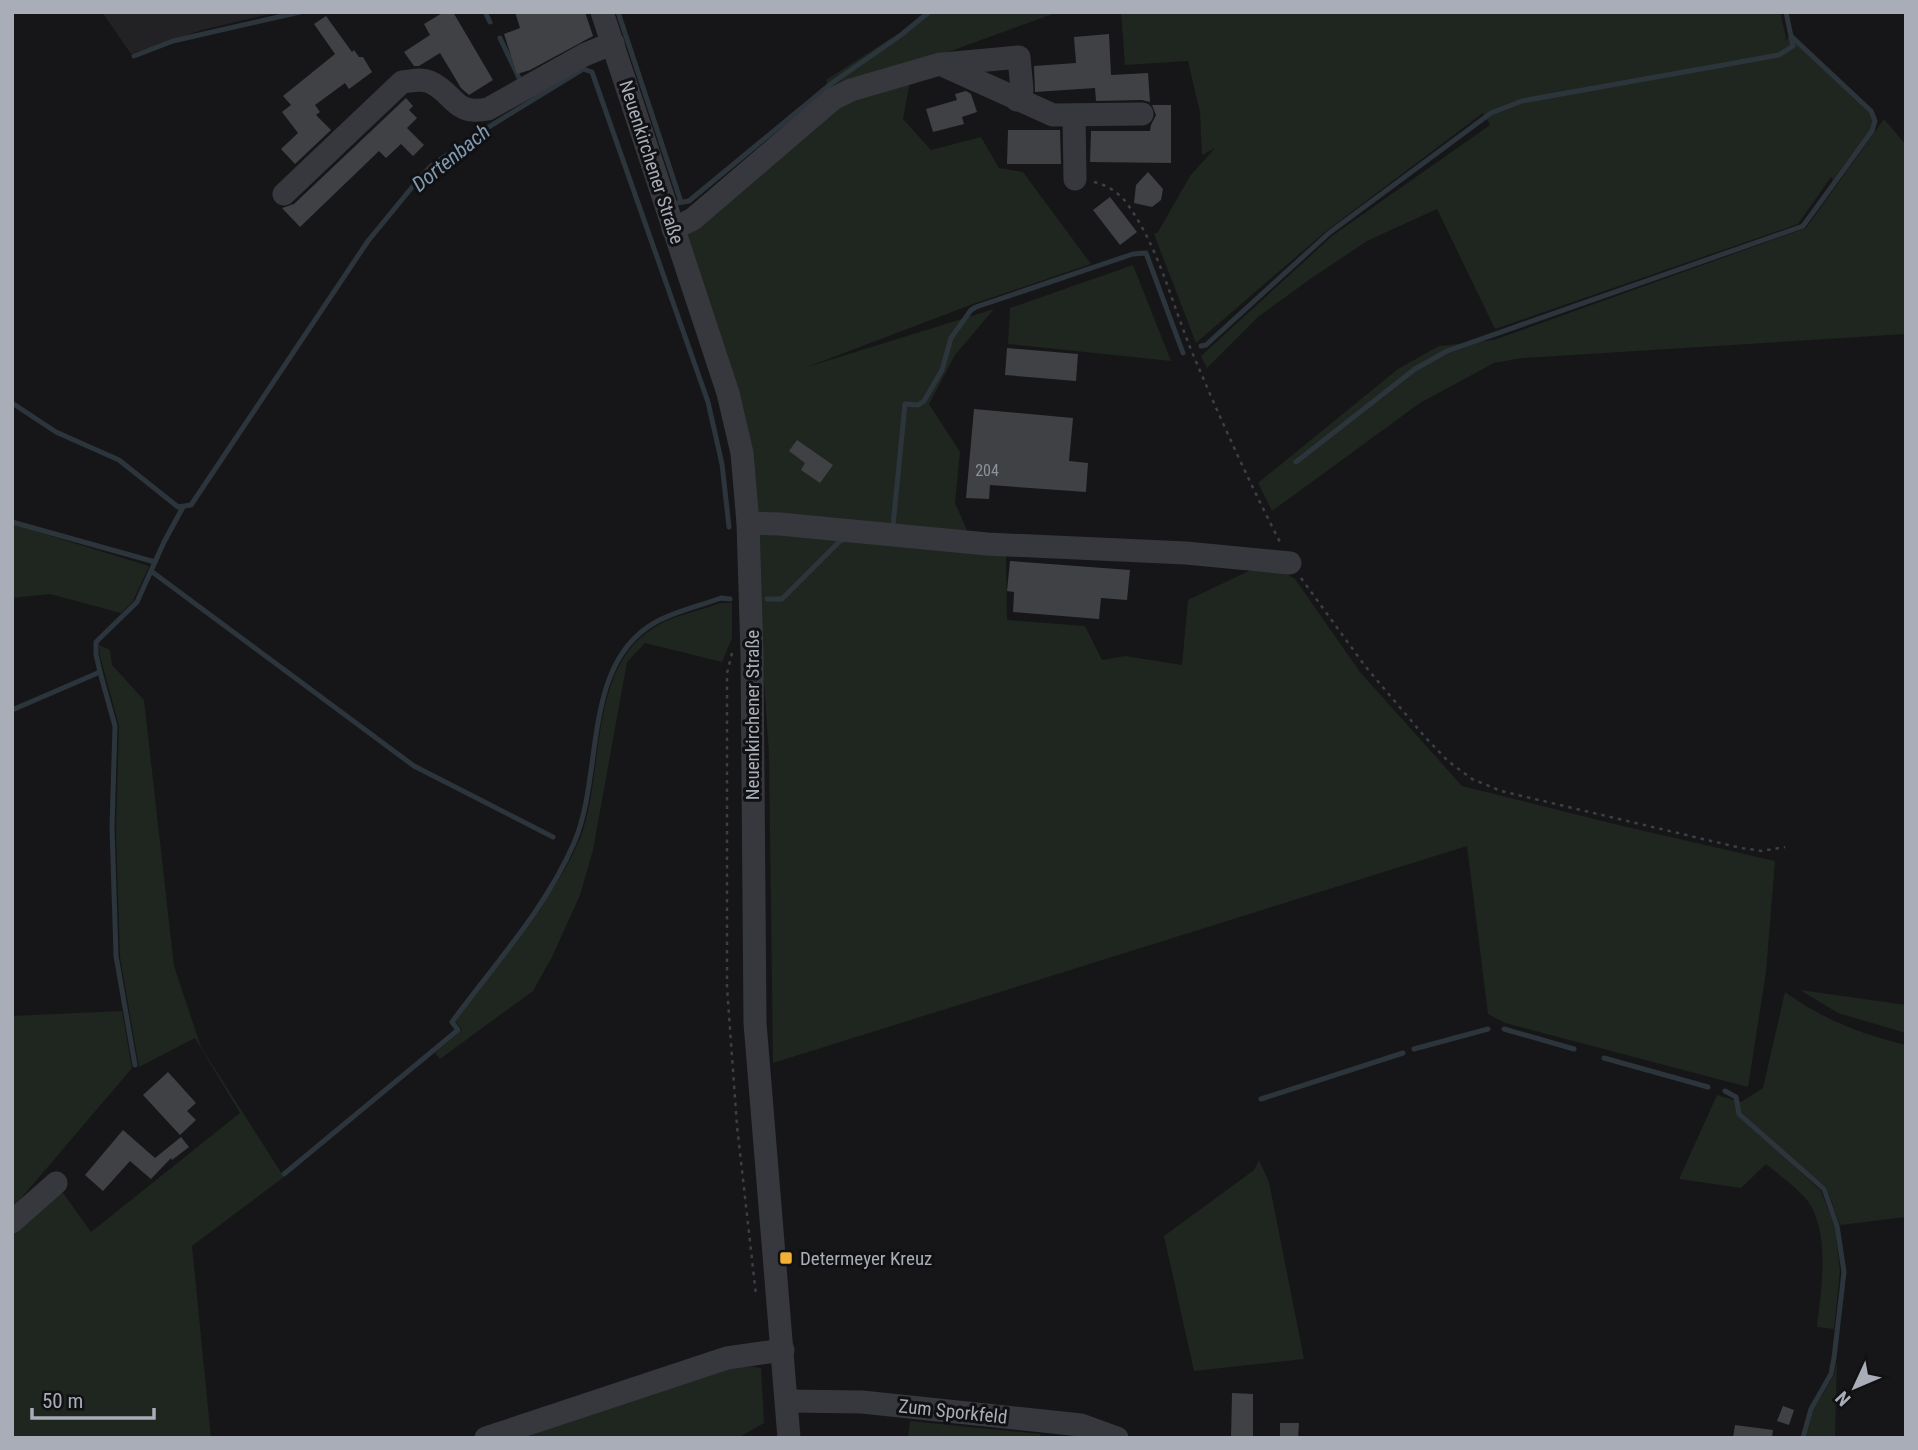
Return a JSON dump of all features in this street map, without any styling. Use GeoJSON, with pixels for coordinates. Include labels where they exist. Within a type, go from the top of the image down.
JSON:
{"type":"FeatureCollection","features":[{"type":"Feature","properties":{"kind":"street","name":"Neuenkirchener Straße"},"geometry":{"type":"LineString","coordinates":[[602,12],[728,393],[742,453],[748,523],[752,655],[755,1023],[789,1438]]}},
{"type":"Feature","properties":{"kind":"street"},"geometry":{"type":"LineString","coordinates":[[284,194],[402,82],[421,79],[433,83],[461,108],[474,112],[488,109],[584,55],[613,43]]}},
{"type":"Feature","properties":{"kind":"street"},"geometry":{"type":"LineString","coordinates":[[673,229],[693,219],[833,99],[851,90],[940,64],[1019,57],[1022,90],[1017,100]]}},
{"type":"Feature","properties":{"kind":"street"},"geometry":{"type":"LineString","coordinates":[[940,64],[1053,116],[1142,114]]}},
{"type":"Feature","properties":{"kind":"street"},"geometry":{"type":"LineString","coordinates":[[1074,115],[1075,179]]}},
{"type":"Feature","properties":{"kind":"street"},"geometry":{"type":"LineString","coordinates":[[748,523],[987,544],[1186,553],[1290,563]]}},
{"type":"Feature","properties":{"kind":"street"},"geometry":{"type":"LineString","coordinates":[[12,1222],[56,1183]]}},
{"type":"Feature","properties":{"kind":"street"},"geometry":{"type":"LineString","coordinates":[[486,1438],[727,1358],[783,1350]]}},
{"type":"Feature","properties":{"kind":"street","name":"Zum Sporkfeld"},"geometry":{"type":"LineString","coordinates":[[787,1401],[862,1402],[1026,1419],[1081,1426],[1117,1438]]}},
{"type":"Feature","properties":{"kind":"path"},"geometry":{"type":"LineString","coordinates":[[1075,179],[1106,185],[1126,202],[1144,230],[1192,352],[1255,493],[1290,563],[1374,676],[1448,761],[1472,779],[1501,791],[1741,848],[1762,851],[1785,847]]}},
{"type":"Feature","properties":{"kind":"path"},"geometry":{"type":"LineString","coordinates":[[733,649],[727,673],[727,987],[737,1126],[757,1300]]}},
{"type":"Feature","properties":{"kind":"shaded area"},"geometry":{"type":"Polygon","coordinates":[[[102,12],[278,12],[202,30],[131,54],[102,12]]]}},
{"type":"Feature","properties":{"kind":"shaded area"},"geometry":{"type":"Polygon","coordinates":[[[932,12],[1058,12],[913,65],[903,119],[931,150],[981,137],[999,168],[1023,172],[1091,264],[973,304],[807,367],[994,309],[955,355],[929,404],[960,452],[955,503],[975,548],[1006,553],[1007,620],[1085,626],[1102,660],[1125,656],[1182,665],[1188,600],[1257,567],[1281,571],[1295,579],[1360,672],[1462,786],[1775,861],[1766,972],[1748,1087],[1505,1023],[1488,1014],[1467,846],[773,1063],[769,754],[758,530],[683,233],[833,109],[826,80],[932,12]]]}},
{"type":"Feature","properties":{"kind":"shaded area"},"geometry":{"type":"Polygon","coordinates":[[[1121,12],[1780,12],[1786,37],[1784,42],[1789,36],[1866,108],[1874,122],[1870,131],[1833,180],[1831,177],[1798,224],[1495,329],[1437,209],[1367,241],[1313,277],[1258,317],[1207,368],[1201,356],[1332,236],[1490,125],[1483,113],[1325,232],[1196,343],[1154,234],[1158,232],[1190,176],[1215,148],[1202,155],[1200,112],[1188,61],[1125,65],[1121,12]]]}},
{"type":"Feature","properties":{"kind":"shaded area"},"geometry":{"type":"Polygon","coordinates":[[[1884,119],[1906,145],[1906,334],[1522,358],[1494,363],[1420,403],[1272,511],[1258,483],[1398,369],[1439,346],[1494,340],[1806,228],[1884,119]]]}},
{"type":"Feature","properties":{"kind":"shaded area"},"geometry":{"type":"Polygon","coordinates":[[[1133,265],[1171,361],[1008,344],[1010,308],[1133,265]]]}},
{"type":"Feature","properties":{"kind":"shaded area"},"geometry":{"type":"Polygon","coordinates":[[[12,524],[149,566],[133,601],[121,613],[50,594],[12,598],[12,524]]]}},
{"type":"Feature","properties":{"kind":"shaded area"},"geometry":{"type":"Polygon","coordinates":[[[720,603],[732,603],[732,638],[722,662],[645,643],[627,662],[593,850],[580,895],[552,957],[533,991],[440,1059],[435,1053],[462,1030],[455,1021],[544,901],[567,866],[579,841],[593,785],[601,725],[618,668],[633,645],[655,627],[720,603]]]}},
{"type":"Feature","properties":{"kind":"shaded area"},"geometry":{"type":"Polygon","coordinates":[[[99,645],[110,650],[112,665],[144,700],[174,966],[201,1047],[284,1177],[192,1246],[211,1438],[12,1438],[12,1227],[58,1186],[91,1232],[240,1113],[195,1038],[139,1067],[120,957],[116,829],[119,726],[99,645]]]}},
{"type":"Feature","properties":{"kind":"shaded area"},"geometry":{"type":"Polygon","coordinates":[[[1800,990],[1906,1005],[1906,1033],[1838,1013],[1800,990]]]}},
{"type":"Feature","properties":{"kind":"shaded area"},"geometry":{"type":"Polygon","coordinates":[[[1785,992],[1842,1024],[1906,1045],[1906,1217],[1840,1225],[1826,1187],[1774,1147],[1821,1191],[1835,1227],[1840,1271],[1834,1329],[1817,1327],[1822,1245],[1814,1213],[1798,1190],[1766,1164],[1741,1188],[1679,1179],[1717,1095],[1741,1102],[1763,1088],[1785,992]]]}},
{"type":"Feature","properties":{"kind":"shaded area"},"geometry":{"type":"Polygon","coordinates":[[[122,1011],[132,1068],[12,1209],[12,1016],[122,1011]]]}},
{"type":"Feature","properties":{"kind":"shaded area"},"geometry":{"type":"Polygon","coordinates":[[[1259,1160],[1269,1182],[1304,1359],[1194,1371],[1164,1236],[1254,1170],[1259,1160]]]}},
{"type":"Feature","properties":{"kind":"shaded area"},"geometry":{"type":"Polygon","coordinates":[[[1837,1361],[1835,1438],[1806,1438],[1813,1411],[1834,1375],[1837,1361]]]}},
{"type":"Feature","properties":{"kind":"shaded area"},"geometry":{"type":"Polygon","coordinates":[[[738,1365],[761,1368],[764,1423],[738,1438],[532,1438],[531,1432],[738,1365]]]}},
{"type":"Feature","properties":{"kind":"shaded area"},"geometry":{"type":"Polygon","coordinates":[[[910,1421],[1041,1434],[1039,1438],[908,1438],[910,1421]]]}},
{"type":"Feature","properties":{"kind":"building"},"geometry":{"type":"Polygon","coordinates":[[[444,12],[453,12],[493,80],[469,95],[461,88],[440,53],[419,66],[414,66],[404,52],[430,35],[424,24],[444,12]]]}},
{"type":"Feature","properties":{"kind":"building"},"geometry":{"type":"Polygon","coordinates":[[[515,12],[585,12],[593,36],[530,70],[517,74],[504,34],[520,28],[515,12]]]}},
{"type":"Feature","properties":{"kind":"building"},"geometry":{"type":"Polygon","coordinates":[[[326,16],[352,52],[354,50],[359,57],[363,57],[372,72],[349,89],[345,83],[315,105],[320,112],[316,115],[331,130],[295,164],[281,149],[298,133],[282,112],[291,105],[283,96],[335,54],[314,24],[326,16]]]}},
{"type":"Feature","properties":{"kind":"building"},"geometry":{"type":"Polygon","coordinates":[[[1109,34],[1111,75],[1148,73],[1150,102],[1096,101],[1095,88],[1035,92],[1034,66],[1076,63],[1074,37],[1109,34]]]}},
{"type":"Feature","properties":{"kind":"building"},"geometry":{"type":"Polygon","coordinates":[[[966,91],[971,94],[977,112],[962,117],[964,124],[933,132],[926,109],[957,100],[955,94],[966,91]]]}},
{"type":"Feature","properties":{"kind":"building"},"geometry":{"type":"Polygon","coordinates":[[[406,98],[413,106],[409,110],[417,118],[407,128],[424,145],[413,156],[401,144],[386,158],[379,151],[300,227],[282,208],[294,204],[406,98]]]}},
{"type":"Feature","properties":{"kind":"building"},"geometry":{"type":"Polygon","coordinates":[[[1152,105],[1171,105],[1171,163],[1090,162],[1091,131],[1150,131],[1156,115],[1152,105]]]}},
{"type":"Feature","properties":{"kind":"building"},"geometry":{"type":"Polygon","coordinates":[[[1008,130],[1060,130],[1061,164],[1007,164],[1008,130]]]}},
{"type":"Feature","properties":{"kind":"building"},"geometry":{"type":"Polygon","coordinates":[[[1148,172],[1163,189],[1161,200],[1152,207],[1134,203],[1136,185],[1148,172]]]}},
{"type":"Feature","properties":{"kind":"building"},"geometry":{"type":"Polygon","coordinates":[[[1110,197],[1137,232],[1120,245],[1093,210],[1110,197]]]}},
{"type":"Feature","properties":{"kind":"building"},"geometry":{"type":"Polygon","coordinates":[[[1007,348],[1078,354],[1076,381],[1005,375],[1007,348]]]}},
{"type":"Feature","properties":{"kind":"building"},"geometry":{"type":"Polygon","coordinates":[[[974,409],[1073,418],[1069,461],[1088,463],[1086,492],[990,485],[989,499],[966,498],[974,409]]]}},
{"type":"Feature","properties":{"kind":"building"},"geometry":{"type":"Polygon","coordinates":[[[797,440],[833,465],[820,483],[801,470],[805,463],[789,451],[797,440]]]}},
{"type":"Feature","properties":{"kind":"building"},"geometry":{"type":"Polygon","coordinates":[[[1010,561],[1130,570],[1127,600],[1101,598],[1099,619],[1013,612],[1014,592],[1007,591],[1010,561]]]}},
{"type":"Feature","properties":{"kind":"building"},"geometry":{"type":"Polygon","coordinates":[[[168,1072],[196,1103],[187,1111],[196,1120],[180,1135],[143,1095],[168,1072]]]}},
{"type":"Feature","properties":{"kind":"building"},"geometry":{"type":"Polygon","coordinates":[[[123,1130],[155,1158],[181,1137],[189,1147],[172,1160],[171,1158],[151,1179],[130,1161],[103,1191],[85,1175],[123,1130]]]}},
{"type":"Feature","properties":{"kind":"building"},"geometry":{"type":"Polygon","coordinates":[[[1232,1393],[1253,1394],[1253,1438],[1231,1438],[1232,1393]]]}},
{"type":"Feature","properties":{"kind":"building"},"geometry":{"type":"Polygon","coordinates":[[[1783,1406],[1794,1410],[1789,1425],[1777,1421],[1783,1406]]]}},
{"type":"Feature","properties":{"kind":"building"},"geometry":{"type":"Polygon","coordinates":[[[1280,1423],[1299,1423],[1298,1438],[1280,1438],[1280,1423]]]}},
{"type":"Feature","properties":{"kind":"building"},"geometry":{"type":"Polygon","coordinates":[[[1735,1425],[1773,1430],[1772,1438],[1733,1438],[1735,1425]]]}},
{"type":"Feature","properties":{"kind":"waterway"},"geometry":{"type":"LineString","coordinates":[[134,56],[173,41],[300,12]]}},
{"type":"Feature","properties":{"kind":"waterway"},"geometry":{"type":"LineString","coordinates":[[485,12],[490,22]]}},
{"type":"Feature","properties":{"kind":"waterway"},"geometry":{"type":"LineString","coordinates":[[618,12],[681,202]]}},
{"type":"Feature","properties":{"kind":"waterway"},"geometry":{"type":"LineString","coordinates":[[677,203],[689,201],[832,83],[929,12]]}},
{"type":"Feature","properties":{"kind":"waterway"},"geometry":{"type":"LineString","coordinates":[[1201,346],[1206,345],[1329,233],[1491,113],[1522,101],[1779,55],[1793,46],[1786,12]]}},
{"type":"Feature","properties":{"kind":"waterway"},"geometry":{"type":"LineString","coordinates":[[1296,462],[1415,369],[1447,351],[1803,226],[1872,131],[1875,121],[1871,111],[1792,37]]}},
{"type":"Feature","properties":{"kind":"waterway"},"geometry":{"type":"LineString","coordinates":[[500,38],[521,82]]}},
{"type":"Feature","properties":{"kind":"waterway","name":"Dortenbach"},"geometry":{"type":"LineString","coordinates":[[12,403],[56,432],[119,460],[178,507],[191,505],[368,241],[418,180],[431,166],[474,136],[583,69],[592,72],[708,402],[722,464],[729,527]]}},
{"type":"Feature","properties":{"kind":"waterway"},"geometry":{"type":"LineString","coordinates":[[893,526],[905,404],[918,405],[924,401],[942,370],[951,338],[976,307],[1133,254],[1146,253],[1183,353]]}},
{"type":"Feature","properties":{"kind":"waterway"},"geometry":{"type":"LineString","coordinates":[[12,710],[100,672],[96,642],[137,602],[183,507]]}},
{"type":"Feature","properties":{"kind":"waterway"},"geometry":{"type":"LineString","coordinates":[[12,522],[155,562]]}},
{"type":"Feature","properties":{"kind":"waterway"},"geometry":{"type":"LineString","coordinates":[[767,599],[782,599],[844,540]]}},
{"type":"Feature","properties":{"kind":"waterway"},"geometry":{"type":"LineString","coordinates":[[151,571],[414,766],[553,837]]}},
{"type":"Feature","properties":{"kind":"waterway"},"geometry":{"type":"LineString","coordinates":[[284,1174],[458,1030],[452,1022],[534,913],[574,843],[583,815],[605,692],[616,664],[632,640],[656,622],[672,615],[721,598],[730,599]]}},
{"type":"Feature","properties":{"kind":"waterway"},"geometry":{"type":"LineString","coordinates":[[100,672],[115,726],[112,827],[116,956],[135,1065]]}},
{"type":"Feature","properties":{"kind":"waterway"},"geometry":{"type":"LineString","coordinates":[[1414,1049],[1488,1029]]}},
{"type":"Feature","properties":{"kind":"waterway"},"geometry":{"type":"LineString","coordinates":[[1504,1029],[1574,1049]]}},
{"type":"Feature","properties":{"kind":"waterway"},"geometry":{"type":"LineString","coordinates":[[1261,1099],[1403,1053]]}},
{"type":"Feature","properties":{"kind":"waterway"},"geometry":{"type":"LineString","coordinates":[[1604,1058],[1708,1087]]}},
{"type":"Feature","properties":{"kind":"waterway"},"geometry":{"type":"LineString","coordinates":[[1725,1091],[1736,1097],[1739,1114],[1824,1189],[1837,1226],[1844,1272],[1834,1358],[1831,1374],[1811,1409],[1803,1438]]}},
{"type":"Feature","properties":{"kind":"place","name":"Determeyer Kreuz"},"geometry":{"type":"Point","coordinates":[786,1258]}}]}
